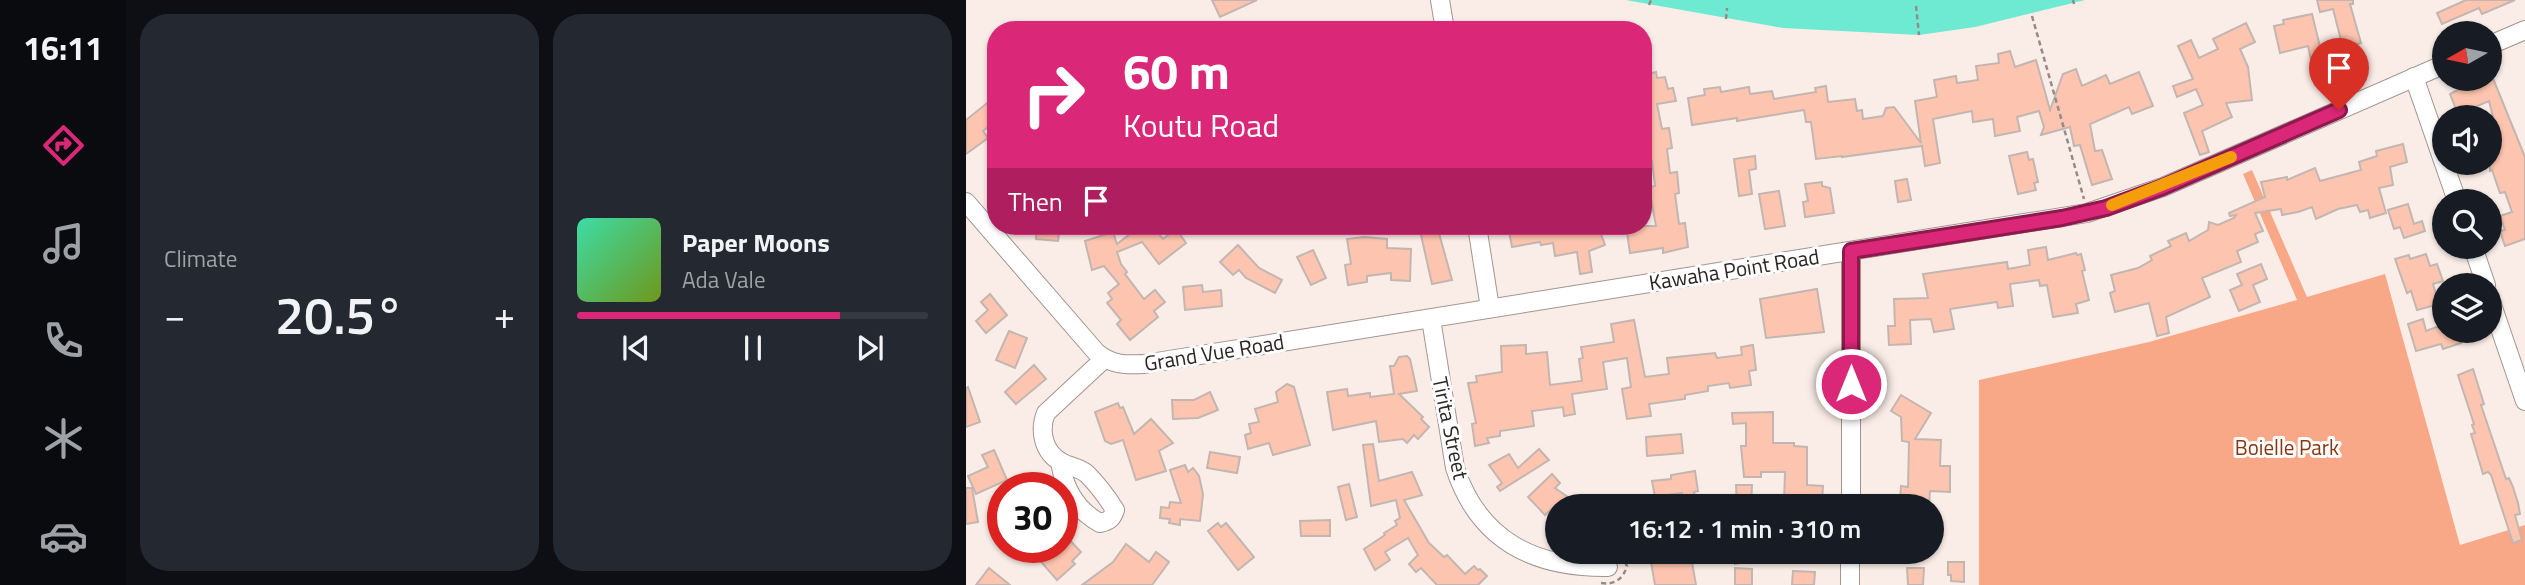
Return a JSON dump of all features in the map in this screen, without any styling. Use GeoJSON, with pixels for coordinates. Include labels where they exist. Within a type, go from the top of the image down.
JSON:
{"type":"FeatureCollection","features":[{"type":"Feature","properties":{"kind":"street"},"geometry":{"type":"LineString","coordinates":[[1440,0],[1444,21]]}},
{"type":"Feature","properties":{"kind":"street"},"geometry":{"type":"LineString","coordinates":[[2502,41],[2525,30]]}},
{"type":"Feature","properties":{"kind":"street"},"geometry":{"type":"LineString","coordinates":[[1851,251],[2087,213],[2163,187],[2432,69]]}},
{"type":"Feature","properties":{"kind":"street"},"geometry":{"type":"LineString","coordinates":[[2414,77],[2453,189]]}},
{"type":"Feature","properties":{"kind":"street"},"geometry":{"type":"LineString","coordinates":[[966,202],[987,227]]}},
{"type":"Feature","properties":{"kind":"street"},"geometry":{"type":"LineString","coordinates":[[994,235],[1104,359],[1046,413],[1042,424],[1043,437],[1048,451],[1060,462]]}},
{"type":"Feature","properties":{"kind":"street"},"geometry":{"type":"LineString","coordinates":[[1478,235],[1490,308]]}},
{"type":"Feature","properties":{"kind":"street","name":"Kawaha Point Road"},"geometry":{"type":"LineString","coordinates":[[1490,308],[1851,251],[1851,494]]}},
{"type":"Feature","properties":{"kind":"street","name":"Grand Vue Road"},"geometry":{"type":"LineString","coordinates":[[1104,359],[1129,365],[1157,362],[1490,308]]}},
{"type":"Feature","properties":{"kind":"street","name":"Tirita Street"},"geometry":{"type":"LineString","coordinates":[[1431,319],[1455,468],[1478,513],[1500,536],[1526,553],[1557,564],[1608,567]]}},
{"type":"Feature","properties":{"kind":"street"},"geometry":{"type":"LineString","coordinates":[[2502,334],[2525,401]]}},
{"type":"Feature","properties":{"kind":"street"},"geometry":{"type":"LineString","coordinates":[[1850,564],[1850,585]]}},
{"type":"Feature","properties":{"kind":"path"},"geometry":{"type":"LineString","coordinates":[[1649,5],[1651,0]]}},
{"type":"Feature","properties":{"kind":"path"},"geometry":{"type":"LineString","coordinates":[[1916,6],[1919,36]]}},
{"type":"Feature","properties":{"kind":"path"},"geometry":{"type":"LineString","coordinates":[[1726,19],[1727,8]]}},
{"type":"Feature","properties":{"kind":"path"},"geometry":{"type":"LineString","coordinates":[[2032,16],[2087,213]]}},
{"type":"Feature","properties":{"kind":"path"},"geometry":{"type":"LineString","coordinates":[[1595,580],[1611,585],[1624,574],[1626,564]]}},
{"type":"Feature","properties":{"kind":"green space","name":"Boielle Park"},"geometry":{"type":"Polygon","coordinates":[[[2252,170],[2307,297],[2385,274],[2460,545],[2525,525],[2525,585],[1979,585],[1979,380],[2149,342],[2297,300],[2243,174],[2252,170]]]}},
{"type":"Feature","properties":{"kind":"shaded area"},"geometry":{"type":"Polygon","coordinates":[[[1626,0],[2085,0],[1975,27],[1919,35],[1783,28],[1626,0]]]}},
{"type":"Feature","properties":{"kind":"building"},"geometry":{"type":"Polygon","coordinates":[[[1212,0],[1257,0],[1220,17],[1212,0]]]}},
{"type":"Feature","properties":{"kind":"building"},"geometry":{"type":"Polygon","coordinates":[[[2317,0],[2353,0],[2353,4],[2350,4],[2361,43],[2343,48],[2333,9],[2320,12],[2317,0]]]}},
{"type":"Feature","properties":{"kind":"building"},"geometry":{"type":"Polygon","coordinates":[[[2466,0],[2515,0],[2482,14],[2479,8],[2449,21],[2441,21],[2437,13],[2466,0]]]}},
{"type":"Feature","properties":{"kind":"building"},"geometry":{"type":"Polygon","coordinates":[[[2312,14],[2325,67],[2327,66],[2329,71],[2338,67],[2346,85],[2324,94],[2313,69],[2308,46],[2280,53],[2274,26],[2284,24],[2283,20],[2312,14]]]}},
{"type":"Feature","properties":{"kind":"building"},"geometry":{"type":"Polygon","coordinates":[[[2246,23],[2255,42],[2240,49],[2248,67],[2252,100],[2226,103],[2232,117],[2202,131],[2209,152],[2200,155],[2184,113],[2203,105],[2196,89],[2177,97],[2173,86],[2193,79],[2178,46],[2191,40],[2199,58],[2218,49],[2213,39],[2246,23]]]}},
{"type":"Feature","properties":{"kind":"building"},"geometry":{"type":"Polygon","coordinates":[[[2010,51],[2015,67],[2036,60],[2050,110],[2063,74],[2076,69],[2082,86],[2106,75],[2110,84],[2139,72],[2153,106],[2132,114],[2129,107],[2090,124],[2095,151],[2102,150],[2112,179],[2092,185],[2080,145],[2074,146],[2070,127],[2041,135],[2044,127],[2039,111],[2017,117],[2020,131],[1995,136],[1993,119],[1973,122],[1972,111],[1933,119],[1940,163],[1925,166],[1922,146],[1816,159],[1811,122],[1806,122],[1804,110],[1692,125],[1688,98],[1705,95],[1704,89],[1720,87],[1721,92],[1749,87],[1750,94],[1772,91],[1774,99],[1816,92],[1815,88],[1826,86],[1828,102],[1855,99],[1857,111],[1862,110],[1863,119],[1883,116],[1886,108],[1894,107],[1921,143],[1915,101],[1937,97],[1934,80],[1956,76],[1957,83],[1978,80],[1976,66],[1999,63],[1998,54],[2010,51]]]}},
{"type":"Feature","properties":{"kind":"building"},"geometry":{"type":"Polygon","coordinates":[[[1656,72],[1657,78],[1665,77],[1668,89],[1673,88],[1676,101],[1657,104],[1662,129],[1669,128],[1672,148],[1667,149],[1670,173],[1677,172],[1679,193],[1675,194],[1679,224],[1685,223],[1688,247],[1663,253],[1663,248],[1630,253],[1627,235],[1652,235],[1652,226],[1656,226],[1652,204],[1652,186],[1655,186],[1652,161],[1652,73],[1656,72]]]}},
{"type":"Feature","properties":{"kind":"building"},"geometry":{"type":"Polygon","coordinates":[[[2456,91],[2498,91],[2525,157],[2525,239],[2505,246],[2502,237],[2502,231],[2505,230],[2502,215],[2512,212],[2505,192],[2499,189],[2494,175],[2502,175],[2502,105],[2490,105],[2489,101],[2479,105],[2454,105],[2450,94],[2456,91]]]}},
{"type":"Feature","properties":{"kind":"building"},"geometry":{"type":"Polygon","coordinates":[[[987,103],[987,128],[983,131],[987,139],[966,154],[966,120],[987,103]]]}},
{"type":"Feature","properties":{"kind":"building"},"geometry":{"type":"Polygon","coordinates":[[[2403,144],[2407,162],[2390,167],[2393,185],[2379,188],[2386,213],[2370,218],[2368,210],[2360,212],[2357,205],[2338,209],[2316,219],[2312,207],[2282,215],[2281,209],[2255,213],[2263,231],[2255,234],[2258,242],[2237,251],[2241,262],[2202,278],[2210,297],[2166,317],[2169,333],[2157,336],[2149,303],[2115,312],[2110,293],[2115,291],[2111,275],[2138,268],[2152,260],[2150,256],[2171,246],[2168,241],[2186,233],[2189,241],[2208,230],[2209,222],[2218,225],[2234,218],[2236,215],[2230,216],[2229,213],[2265,197],[2261,182],[2287,177],[2287,180],[2315,168],[2320,181],[2361,170],[2359,162],[2377,156],[2376,151],[2403,144]]]}},
{"type":"Feature","properties":{"kind":"building"},"geometry":{"type":"Polygon","coordinates":[[[2027,152],[2029,160],[2033,159],[2038,182],[2034,183],[2036,190],[2018,194],[2009,156],[2027,152]]]}},
{"type":"Feature","properties":{"kind":"building"},"geometry":{"type":"Polygon","coordinates":[[[1755,156],[1756,169],[1749,170],[1752,194],[1739,196],[1734,159],[1755,156]]]}},
{"type":"Feature","properties":{"kind":"building"},"geometry":{"type":"Polygon","coordinates":[[[1907,179],[1911,200],[1898,202],[1895,181],[1907,179]]]}},
{"type":"Feature","properties":{"kind":"building"},"geometry":{"type":"Polygon","coordinates":[[[1822,182],[1822,186],[1830,188],[1834,213],[1805,217],[1803,202],[1808,201],[1805,184],[1822,182]]]}},
{"type":"Feature","properties":{"kind":"building"},"geometry":{"type":"Polygon","coordinates":[[[1779,191],[1785,226],[1765,229],[1759,194],[1779,191]]]}},
{"type":"Feature","properties":{"kind":"building"},"geometry":{"type":"Polygon","coordinates":[[[2408,204],[2414,224],[2422,221],[2425,231],[2404,238],[2400,227],[2394,229],[2388,210],[2408,204]]]}},
{"type":"Feature","properties":{"kind":"building"},"geometry":{"type":"Polygon","coordinates":[[[1036,235],[1059,235],[1058,241],[1036,239],[1036,235]]]}},
{"type":"Feature","properties":{"kind":"building"},"geometry":{"type":"Polygon","coordinates":[[[1114,235],[1117,244],[1128,235],[1160,235],[1163,239],[1168,235],[1180,235],[1186,243],[1159,264],[1142,242],[1117,252],[1127,272],[1125,274],[1144,299],[1155,290],[1165,302],[1154,311],[1158,317],[1130,340],[1117,324],[1121,320],[1107,303],[1112,299],[1108,293],[1119,284],[1104,266],[1092,270],[1085,241],[1114,235]]]}},
{"type":"Feature","properties":{"kind":"building"},"geometry":{"type":"Polygon","coordinates":[[[1421,235],[1440,235],[1452,280],[1432,284],[1421,235]]]}},
{"type":"Feature","properties":{"kind":"building"},"geometry":{"type":"Polygon","coordinates":[[[1510,235],[1601,235],[1605,245],[1589,251],[1592,272],[1580,274],[1577,252],[1555,256],[1553,243],[1541,245],[1540,242],[1512,247],[1510,235]]]}},
{"type":"Feature","properties":{"kind":"building"},"geometry":{"type":"Polygon","coordinates":[[[1347,239],[1387,239],[1387,248],[1411,249],[1410,281],[1391,280],[1391,273],[1367,276],[1367,282],[1348,285],[1345,265],[1351,264],[1347,239]]]}},
{"type":"Feature","properties":{"kind":"building"},"geometry":{"type":"Polygon","coordinates":[[[1238,245],[1259,268],[1282,280],[1275,293],[1246,278],[1239,270],[1233,275],[1220,262],[1238,245]]]}},
{"type":"Feature","properties":{"kind":"building"},"geometry":{"type":"Polygon","coordinates":[[[2046,247],[2048,260],[2081,254],[2089,300],[2076,304],[2078,313],[2053,317],[2047,285],[2040,286],[2039,280],[2010,284],[2013,306],[1998,308],[1997,302],[1950,309],[1954,329],[1934,332],[1931,319],[1910,320],[1911,344],[1889,345],[1888,326],[1895,326],[1894,299],[1928,298],[1923,274],[2007,262],[2008,269],[2030,265],[2028,250],[2046,247]]]}},
{"type":"Feature","properties":{"kind":"building"},"geometry":{"type":"Polygon","coordinates":[[[1313,250],[1326,278],[1311,285],[1297,257],[1313,250]]]}},
{"type":"Feature","properties":{"kind":"building"},"geometry":{"type":"Polygon","coordinates":[[[2426,254],[2430,266],[2437,264],[2440,273],[2432,273],[2432,306],[2417,310],[2411,291],[2407,293],[2395,259],[2409,255],[2410,259],[2426,254]]]}},
{"type":"Feature","properties":{"kind":"building"},"geometry":{"type":"Polygon","coordinates":[[[2261,264],[2267,279],[2253,285],[2260,302],[2239,311],[2230,290],[2242,285],[2237,274],[2261,264]]]}},
{"type":"Feature","properties":{"kind":"building"},"geometry":{"type":"Polygon","coordinates":[[[1202,285],[1203,292],[1221,290],[1222,306],[1185,310],[1183,287],[1202,285]]]}},
{"type":"Feature","properties":{"kind":"building"},"geometry":{"type":"Polygon","coordinates":[[[1817,289],[1824,332],[1766,338],[1760,299],[1817,289]]]}},
{"type":"Feature","properties":{"kind":"building"},"geometry":{"type":"Polygon","coordinates":[[[990,294],[1007,315],[986,333],[976,321],[988,310],[981,302],[990,294]]]}},
{"type":"Feature","properties":{"kind":"building"},"geometry":{"type":"Polygon","coordinates":[[[2423,319],[2426,331],[2432,329],[2432,343],[2461,343],[2443,349],[2441,344],[2416,351],[2408,324],[2423,319]]]}},
{"type":"Feature","properties":{"kind":"building"},"geometry":{"type":"Polygon","coordinates":[[[1634,320],[1645,377],[1669,374],[1667,358],[1715,353],[1717,358],[1742,355],[1741,347],[1753,345],[1756,370],[1749,371],[1751,385],[1730,388],[1729,383],[1708,386],[1708,391],[1685,395],[1685,399],[1649,404],[1651,416],[1627,419],[1622,389],[1631,387],[1627,358],[1603,362],[1607,389],[1572,394],[1575,414],[1564,416],[1563,407],[1532,411],[1534,426],[1500,431],[1500,436],[1487,438],[1489,443],[1475,446],[1472,424],[1476,423],[1468,383],[1477,382],[1476,376],[1502,372],[1501,346],[1526,345],[1526,354],[1547,352],[1550,385],[1582,381],[1579,359],[1583,358],[1581,347],[1614,342],[1611,324],[1634,320]]]}},
{"type":"Feature","properties":{"kind":"building"},"geometry":{"type":"Polygon","coordinates":[[[1009,331],[1027,338],[1015,368],[996,360],[1009,331]]]}},
{"type":"Feature","properties":{"kind":"building"},"geometry":{"type":"Polygon","coordinates":[[[1407,356],[1417,391],[1399,394],[1423,417],[1421,419],[1429,427],[1418,439],[1414,435],[1407,443],[1403,439],[1379,442],[1376,421],[1333,430],[1327,392],[1347,389],[1348,396],[1370,393],[1370,397],[1394,394],[1390,366],[1394,366],[1399,357],[1407,356]]]}},
{"type":"Feature","properties":{"kind":"building"},"geometry":{"type":"Polygon","coordinates":[[[1034,365],[1046,379],[1016,404],[1005,392],[1034,365]]]}},
{"type":"Feature","properties":{"kind":"building"},"geometry":{"type":"Polygon","coordinates":[[[2473,369],[2484,404],[2481,405],[2506,479],[2509,478],[2518,503],[2520,514],[2515,515],[2522,540],[2513,543],[2491,475],[2488,472],[2483,474],[2471,434],[2475,433],[2474,424],[2458,375],[2473,369]]]}},
{"type":"Feature","properties":{"kind":"building"},"geometry":{"type":"Polygon","coordinates":[[[1287,384],[1294,387],[1310,445],[1273,455],[1269,443],[1248,449],[1245,435],[1251,433],[1249,424],[1259,422],[1255,409],[1278,402],[1276,392],[1287,384]]]}},
{"type":"Feature","properties":{"kind":"building"},"geometry":{"type":"Polygon","coordinates":[[[968,387],[980,422],[966,427],[966,388],[968,387]]]}},
{"type":"Feature","properties":{"kind":"building"},"geometry":{"type":"Polygon","coordinates":[[[1210,392],[1218,410],[1198,418],[1173,419],[1172,400],[1194,400],[1210,392]]]}},
{"type":"Feature","properties":{"kind":"building"},"geometry":{"type":"Polygon","coordinates":[[[1901,395],[1931,413],[1915,439],[1941,440],[1940,466],[1950,466],[1950,492],[1900,494],[1901,486],[1908,487],[1909,442],[1902,441],[1901,417],[1891,411],[1901,395]]]}},
{"type":"Feature","properties":{"kind":"building"},"geometry":{"type":"Polygon","coordinates":[[[1118,403],[1120,408],[1123,407],[1134,434],[1151,419],[1173,443],[1159,451],[1166,471],[1136,480],[1123,440],[1111,444],[1105,441],[1095,412],[1118,403]]]}},
{"type":"Feature","properties":{"kind":"building"},"geometry":{"type":"Polygon","coordinates":[[[1773,412],[1773,443],[1794,443],[1794,446],[1807,447],[1807,485],[1823,486],[1823,494],[1784,494],[1785,472],[1761,472],[1761,477],[1744,477],[1741,446],[1746,446],[1746,423],[1733,424],[1732,413],[1773,412]]]}},
{"type":"Feature","properties":{"kind":"building"},"geometry":{"type":"Polygon","coordinates":[[[1681,434],[1683,453],[1647,456],[1646,437],[1681,434]]]}},
{"type":"Feature","properties":{"kind":"building"},"geometry":{"type":"Polygon","coordinates":[[[1373,444],[1379,481],[1412,472],[1422,495],[1404,500],[1429,543],[1444,557],[1447,555],[1465,574],[1474,566],[1480,569],[1487,576],[1478,585],[1437,585],[1421,568],[1416,572],[1409,564],[1418,555],[1408,538],[1385,552],[1390,560],[1375,570],[1364,549],[1397,525],[1395,521],[1400,518],[1396,500],[1371,506],[1363,445],[1373,444]]]}},
{"type":"Feature","properties":{"kind":"building"},"geometry":{"type":"Polygon","coordinates":[[[1539,449],[1549,460],[1500,491],[1497,487],[1502,483],[1489,465],[1509,454],[1518,468],[1539,449]]]}},
{"type":"Feature","properties":{"kind":"building"},"geometry":{"type":"Polygon","coordinates":[[[994,450],[1004,472],[987,472],[987,489],[976,494],[968,476],[988,467],[982,455],[994,450]]]}},
{"type":"Feature","properties":{"kind":"building"},"geometry":{"type":"Polygon","coordinates":[[[1210,452],[1240,457],[1237,473],[1207,468],[1210,452]]]}},
{"type":"Feature","properties":{"kind":"building"},"geometry":{"type":"Polygon","coordinates":[[[1185,465],[1188,472],[1193,468],[1199,476],[1203,494],[1200,521],[1180,519],[1180,525],[1169,523],[1170,519],[1160,518],[1161,507],[1169,508],[1170,502],[1181,503],[1170,470],[1185,465]]]}},
{"type":"Feature","properties":{"kind":"building"},"geometry":{"type":"Polygon","coordinates":[[[1695,471],[1698,491],[1694,494],[1654,494],[1652,481],[1671,479],[1671,475],[1695,471]]]}},
{"type":"Feature","properties":{"kind":"building"},"geometry":{"type":"Polygon","coordinates":[[[1552,474],[1560,483],[1555,488],[1564,494],[1545,494],[1545,515],[1528,497],[1552,474]]]}},
{"type":"Feature","properties":{"kind":"building"},"geometry":{"type":"Polygon","coordinates":[[[1349,484],[1357,517],[1346,520],[1338,487],[1349,484]]]}},
{"type":"Feature","properties":{"kind":"building"},"geometry":{"type":"Polygon","coordinates":[[[1736,485],[1752,485],[1752,494],[1736,494],[1736,485]]]}},
{"type":"Feature","properties":{"kind":"building"},"geometry":{"type":"Polygon","coordinates":[[[966,488],[972,488],[978,522],[966,524],[966,488]]]}},
{"type":"Feature","properties":{"kind":"building"},"geometry":{"type":"Polygon","coordinates":[[[1330,520],[1330,536],[1301,536],[1300,521],[1330,520]]]}},
{"type":"Feature","properties":{"kind":"building"},"geometry":{"type":"Polygon","coordinates":[[[1218,523],[1221,527],[1226,523],[1254,557],[1238,570],[1208,531],[1218,523]]]}},
{"type":"Feature","properties":{"kind":"building"},"geometry":{"type":"Polygon","coordinates":[[[1126,544],[1149,562],[1156,552],[1169,562],[1152,585],[1082,585],[1113,562],[1126,544]]]}},
{"type":"Feature","properties":{"kind":"building"},"geometry":{"type":"Polygon","coordinates":[[[1948,562],[1964,562],[1964,582],[1951,581],[1948,562]]]}},
{"type":"Feature","properties":{"kind":"building"},"geometry":{"type":"Polygon","coordinates":[[[1042,563],[1075,564],[1057,580],[1042,563]]]}},
{"type":"Feature","properties":{"kind":"building"},"geometry":{"type":"Polygon","coordinates":[[[1651,564],[1692,564],[1696,585],[1655,585],[1651,564]]]}},
{"type":"Feature","properties":{"kind":"building"},"geometry":{"type":"Polygon","coordinates":[[[989,568],[1010,585],[976,585],[989,568]]]}},
{"type":"Feature","properties":{"kind":"building"},"geometry":{"type":"Polygon","coordinates":[[[1735,568],[1752,569],[1752,585],[1735,585],[1735,568]]]}},
{"type":"Feature","properties":{"kind":"building"},"geometry":{"type":"Polygon","coordinates":[[[1907,568],[1924,568],[1923,585],[1908,585],[1907,568]]]}},
{"type":"Feature","properties":{"kind":"building"},"geometry":{"type":"Polygon","coordinates":[[[1793,571],[1815,572],[1814,585],[1792,585],[1793,571]]]}},
{"type":"Feature","properties":{"kind":"slow traffic"},"geometry":{"type":"LineString","coordinates":[[2112,205],[2163,187],[2231,157]]}},
{"type":"Feature","properties":{"kind":"route"},"geometry":{"type":"LineString","coordinates":[[1851,384],[1851,251],[2062,218],[2106,208],[2163,187],[2339,110]]}}]}
